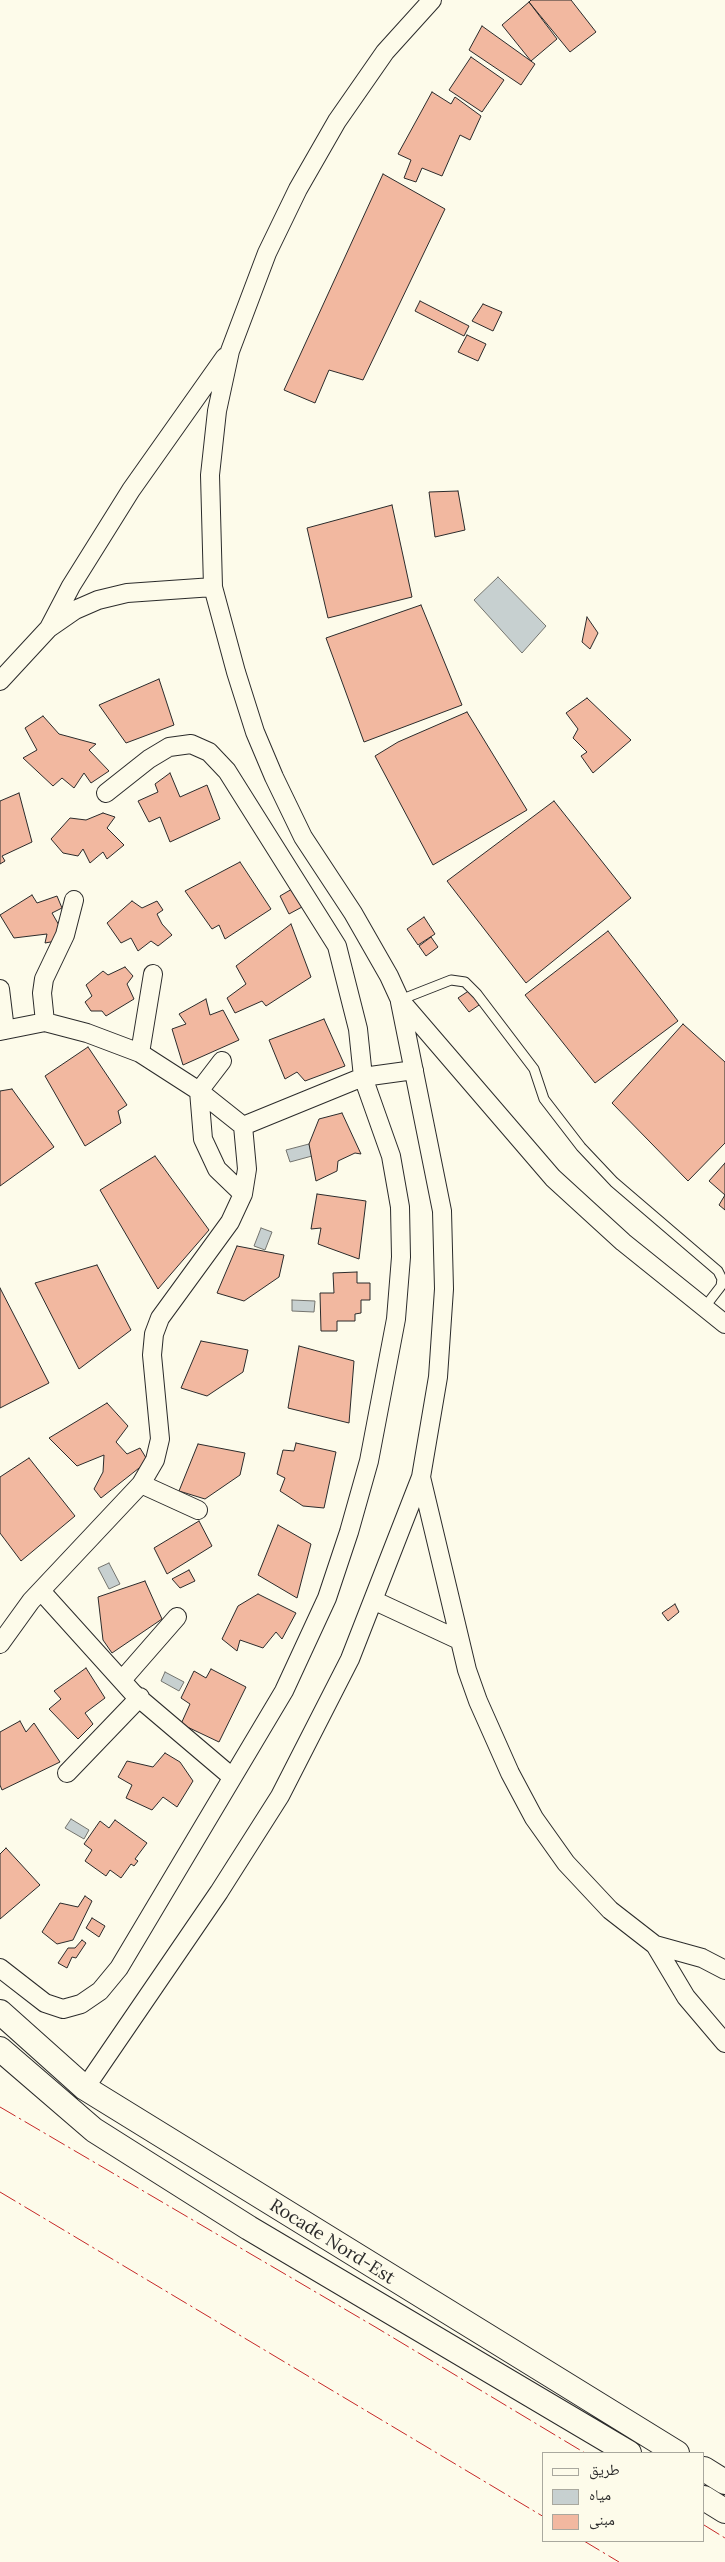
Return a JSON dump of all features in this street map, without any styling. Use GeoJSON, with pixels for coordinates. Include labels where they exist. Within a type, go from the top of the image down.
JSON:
{"type":"FeatureCollection","features":[{"type":"Feature","properties":{"kind":"street"},"geometry":{"type":"LineString","coordinates":[[85,2088],[219,1892],[280,1796],[350,1659],[421,1477],[438,1377],[444,1289],[442,1211],[400,1000],[389,976],[353,914],[303,837],[274,778],[255,732],[238,681],[213,587],[210,475],[217,411],[230,351],[267,253],[298,189],[337,121],[385,52],[432,0]]}},
{"type":"Feature","properties":{"kind":"street"},"geometry":{"type":"LineString","coordinates":[[49,628],[72,586],[131,490],[230,351]]}},
{"type":"Feature","properties":{"kind":"street"},"geometry":{"type":"LineString","coordinates":[[0,681],[49,628],[75,610],[98,600],[127,592],[213,587]]}},
{"type":"Feature","properties":{"kind":"street"},"geometry":{"type":"LineString","coordinates":[[0,1968],[45,2003],[63,2009],[81,2004],[100,1991],[120,1968],[284,1691],[327,1598],[349,1532],[369,1461],[396,1319],[402,1257],[400,1207],[391,1156],[363,1077],[358,1029],[337,946],[227,771],[210,752],[191,744],[169,747],[149,759],[106,793]]}},
{"type":"Feature","properties":{"kind":"street"},"geometry":{"type":"LineString","coordinates":[[45,1022],[42,992],[44,979],[65,935],[74,900]]}},
{"type":"Feature","properties":{"kind":"street"},"geometry":{"type":"LineString","coordinates":[[140,1053],[153,974]]}},
{"type":"Feature","properties":{"kind":"street"},"geometry":{"type":"LineString","coordinates":[[0,989],[2,1030],[45,1022],[87,1033],[140,1053],[199,1091],[243,1126],[247,1169],[243,1194],[230,1222],[160,1318],[154,1334],[152,1355],[160,1439],[156,1460],[141,1484],[41,1591],[0,1644]]}},
{"type":"Feature","properties":{"kind":"street"},"geometry":{"type":"LineString","coordinates":[[400,1000],[554,1178],[623,1242],[725,1324]]}},
{"type":"Feature","properties":{"kind":"street"},"geometry":{"type":"LineString","coordinates":[[222,1061],[199,1091],[203,1139],[209,1156],[217,1169],[243,1194]]}},
{"type":"Feature","properties":{"kind":"street"},"geometry":{"type":"LineString","coordinates":[[243,1126],[363,1077],[414,1070]]}},
{"type":"Feature","properties":{"kind":"street"},"geometry":{"type":"LineString","coordinates":[[421,1477],[459,1640],[478,1701],[510,1773],[534,1818],[566,1863],[610,1910],[655,1945],[686,1997],[725,2044]]}},
{"type":"Feature","properties":{"kind":"street"},"geometry":{"type":"LineString","coordinates":[[141,1484],[198,1510]]}},
{"type":"Feature","properties":{"kind":"street"},"geometry":{"type":"LineString","coordinates":[[41,1591],[122,1680],[232,1777]]}},
{"type":"Feature","properties":{"kind":"street"},"geometry":{"type":"LineString","coordinates":[[373,1600],[459,1640]]}},
{"type":"Feature","properties":{"kind":"street"},"geometry":{"type":"LineString","coordinates":[[122,1680],[176,1617]]}},
{"type":"Feature","properties":{"kind":"street"},"geometry":{"type":"LineString","coordinates":[[67,1773],[140,1697]]}},
{"type":"Feature","properties":{"kind":"street"},"geometry":{"type":"LineString","coordinates":[[655,1945],[702,1958],[725,1970]]}},
{"type":"Feature","properties":{"kind":"street","name":"Rocade Nord-Est"},"geometry":{"type":"LineString","coordinates":[[0,2012],[85,2088],[675,2452]]}},
{"type":"Feature","properties":{"kind":"street","name":"Rocade Nord-Est"},"geometry":{"type":"LineString","coordinates":[[0,2049],[94,2130],[250,2228],[627,2452]]}},
{"type":"Feature","properties":{"kind":"street"},"geometry":{"type":"LineString","coordinates":[[705,2470],[725,2482]]}},
{"type":"Feature","properties":{"kind":"street"},"geometry":{"type":"LineString","coordinates":[[705,2499],[725,2511]]}},
{"type":"Feature","properties":{"kind":"lane"},"geometry":{"type":"LineString","coordinates":[[400,1000],[451,980],[465,982],[477,994],[534,1069],[544,1099],[581,1147],[614,1182],[718,1271],[722,1279],[721,1286],[704,1308]]}},
{"type":"Feature","properties":{"kind":"water"},"geometry":{"type":"Polygon","coordinates":[[[498,577],[546,626],[522,653],[474,600],[498,577]]]}},
{"type":"Feature","properties":{"kind":"water"},"geometry":{"type":"Polygon","coordinates":[[[309,1144],[312,1156],[290,1162],[286,1150],[309,1144]]]}},
{"type":"Feature","properties":{"kind":"water"},"geometry":{"type":"Polygon","coordinates":[[[261,1228],[272,1232],[265,1250],[254,1246],[261,1228]]]}},
{"type":"Feature","properties":{"kind":"water"},"geometry":{"type":"Polygon","coordinates":[[[292,1300],[315,1301],[314,1312],[292,1311],[292,1300]]]}},
{"type":"Feature","properties":{"kind":"water"},"geometry":{"type":"Polygon","coordinates":[[[109,1563],[120,1584],[109,1589],[98,1568],[109,1563]]]}},
{"type":"Feature","properties":{"kind":"water"},"geometry":{"type":"Polygon","coordinates":[[[165,1672],[184,1682],[179,1691],[161,1681],[165,1672]]]}},
{"type":"Feature","properties":{"kind":"water"},"geometry":{"type":"Polygon","coordinates":[[[71,1819],[89,1830],[84,1839],[65,1828],[71,1819]]]}},
{"type":"Feature","properties":{"kind":"building"},"geometry":{"type":"Polygon","coordinates":[[[531,0],[571,0],[596,32],[570,52],[529,2],[531,0]]]}},
{"type":"Feature","properties":{"kind":"building"},"geometry":{"type":"Polygon","coordinates":[[[529,2],[557,39],[531,61],[502,25],[529,2]]]}},
{"type":"Feature","properties":{"kind":"building"},"geometry":{"type":"Polygon","coordinates":[[[482,26],[535,64],[521,85],[469,50],[482,26]]]}},
{"type":"Feature","properties":{"kind":"building"},"geometry":{"type":"Polygon","coordinates":[[[471,57],[504,80],[482,112],[449,90],[471,57]]]}},
{"type":"Feature","properties":{"kind":"building"},"geometry":{"type":"Polygon","coordinates":[[[432,92],[451,104],[455,97],[481,116],[470,140],[460,135],[442,176],[422,168],[416,182],[404,178],[411,160],[398,154],[432,92]]]}},
{"type":"Feature","properties":{"kind":"building"},"geometry":{"type":"Polygon","coordinates":[[[383,174],[445,209],[363,380],[329,370],[315,403],[284,390],[383,174]]]}},
{"type":"Feature","properties":{"kind":"building"},"geometry":{"type":"Polygon","coordinates":[[[420,301],[469,326],[464,336],[415,311],[420,301]]]}},
{"type":"Feature","properties":{"kind":"building"},"geometry":{"type":"Polygon","coordinates":[[[483,304],[502,312],[493,331],[472,321],[483,304]]]}},
{"type":"Feature","properties":{"kind":"building"},"geometry":{"type":"Polygon","coordinates":[[[467,335],[486,344],[478,361],[458,352],[467,335]]]}},
{"type":"Feature","properties":{"kind":"building"},"geometry":{"type":"Polygon","coordinates":[[[458,491],[465,530],[435,537],[429,492],[458,491]]]}},
{"type":"Feature","properties":{"kind":"building"},"geometry":{"type":"Polygon","coordinates":[[[392,505],[412,597],[328,618],[307,528],[392,505]]]}},
{"type":"Feature","properties":{"kind":"building"},"geometry":{"type":"Polygon","coordinates":[[[421,605],[462,705],[364,742],[326,638],[421,605]]]}},
{"type":"Feature","properties":{"kind":"building"},"geometry":{"type":"Polygon","coordinates":[[[587,617],[598,633],[590,649],[582,642],[587,617]]]}},
{"type":"Feature","properties":{"kind":"building"},"geometry":{"type":"Polygon","coordinates":[[[159,679],[174,725],[126,743],[99,705],[159,679]]]}},
{"type":"Feature","properties":{"kind":"building"},"geometry":{"type":"Polygon","coordinates":[[[587,698],[631,740],[593,773],[581,756],[587,752],[573,738],[578,729],[566,713],[587,698]]]}},
{"type":"Feature","properties":{"kind":"building"},"geometry":{"type":"Polygon","coordinates":[[[467,712],[527,810],[433,865],[375,756],[398,742],[467,712]]]}},
{"type":"Feature","properties":{"kind":"building"},"geometry":{"type":"Polygon","coordinates":[[[43,716],[59,734],[96,744],[89,750],[109,771],[91,783],[84,773],[74,788],[62,778],[53,786],[23,758],[37,750],[25,728],[43,716]]]}},
{"type":"Feature","properties":{"kind":"building"},"geometry":{"type":"Polygon","coordinates":[[[170,773],[180,797],[207,785],[220,819],[170,842],[160,817],[149,822],[138,801],[158,792],[155,784],[170,773]]]}},
{"type":"Feature","properties":{"kind":"building"},"geometry":{"type":"Polygon","coordinates":[[[19,793],[32,842],[2,856],[5,861],[0,864],[0,801],[19,793]]]}},
{"type":"Feature","properties":{"kind":"building"},"geometry":{"type":"Polygon","coordinates":[[[554,801],[631,898],[526,983],[447,881],[554,801]]]}},
{"type":"Feature","properties":{"kind":"building"},"geometry":{"type":"Polygon","coordinates":[[[103,813],[115,817],[107,828],[124,845],[107,859],[103,852],[90,863],[83,849],[78,856],[63,853],[51,839],[70,818],[86,820],[103,813]]]}},
{"type":"Feature","properties":{"kind":"building"},"geometry":{"type":"Polygon","coordinates":[[[240,862],[271,909],[225,939],[219,925],[212,929],[185,891],[240,862]]]}},
{"type":"Feature","properties":{"kind":"building"},"geometry":{"type":"Polygon","coordinates":[[[292,889],[302,907],[289,914],[280,896],[292,889]]]}},
{"type":"Feature","properties":{"kind":"building"},"geometry":{"type":"Polygon","coordinates":[[[32,895],[37,903],[57,896],[62,908],[52,913],[60,927],[56,941],[45,943],[47,934],[14,938],[0,915],[32,895]]]}},
{"type":"Feature","properties":{"kind":"building"},"geometry":{"type":"Polygon","coordinates":[[[132,901],[142,908],[157,901],[163,910],[157,914],[162,924],[172,935],[158,946],[151,941],[138,951],[131,938],[121,943],[107,923],[132,901]]]}},
{"type":"Feature","properties":{"kind":"building"},"geometry":{"type":"Polygon","coordinates":[[[424,917],[435,934],[418,945],[407,929],[424,917]]]}},
{"type":"Feature","properties":{"kind":"building"},"geometry":{"type":"Polygon","coordinates":[[[291,924],[311,977],[266,1006],[262,1001],[235,1013],[227,998],[246,984],[236,966],[291,924]]]}},
{"type":"Feature","properties":{"kind":"building"},"geometry":{"type":"Polygon","coordinates":[[[608,931],[678,1021],[595,1083],[525,995],[608,931]]]}},
{"type":"Feature","properties":{"kind":"building"},"geometry":{"type":"Polygon","coordinates":[[[431,937],[438,947],[426,956],[419,946],[431,937]]]}},
{"type":"Feature","properties":{"kind":"building"},"geometry":{"type":"Polygon","coordinates":[[[125,967],[133,976],[127,984],[134,999],[106,1016],[102,1011],[91,1011],[85,1002],[92,996],[86,985],[103,971],[108,975],[125,967]]]}},
{"type":"Feature","properties":{"kind":"building"},"geometry":{"type":"Polygon","coordinates":[[[470,990],[482,1003],[469,1012],[458,998],[470,990]]]}},
{"type":"Feature","properties":{"kind":"building"},"geometry":{"type":"Polygon","coordinates":[[[206,999],[210,1015],[223,1010],[239,1040],[183,1065],[172,1029],[186,1024],[179,1014],[206,999]]]}},
{"type":"Feature","properties":{"kind":"building"},"geometry":{"type":"Polygon","coordinates":[[[324,1019],[345,1066],[305,1081],[297,1072],[285,1079],[269,1040],[324,1019]]]}},
{"type":"Feature","properties":{"kind":"building"},"geometry":{"type":"Polygon","coordinates":[[[683,1024],[725,1062],[725,1143],[688,1181],[612,1103],[683,1024]]]}},
{"type":"Feature","properties":{"kind":"building"},"geometry":{"type":"Polygon","coordinates":[[[88,1047],[127,1105],[118,1111],[121,1123],[85,1146],[45,1076],[88,1047]]]}},
{"type":"Feature","properties":{"kind":"building"},"geometry":{"type":"Polygon","coordinates":[[[12,1089],[54,1147],[0,1186],[0,1091],[12,1089]]]}},
{"type":"Feature","properties":{"kind":"building"},"geometry":{"type":"Polygon","coordinates":[[[342,1113],[361,1154],[355,1153],[338,1161],[337,1171],[316,1181],[309,1144],[319,1119],[342,1113]]]}},
{"type":"Feature","properties":{"kind":"building"},"geometry":{"type":"Polygon","coordinates":[[[155,1156],[209,1230],[158,1289],[100,1190],[155,1156]]]}},
{"type":"Feature","properties":{"kind":"building"},"geometry":{"type":"Polygon","coordinates":[[[725,1163],[725,1195],[709,1181],[725,1163]]]}},
{"type":"Feature","properties":{"kind":"building"},"geometry":{"type":"Polygon","coordinates":[[[317,1194],[366,1201],[359,1259],[318,1244],[321,1228],[311,1229],[317,1194]]]}},
{"type":"Feature","properties":{"kind":"building"},"geometry":{"type":"Polygon","coordinates":[[[725,1195],[725,1210],[719,1205],[725,1195]]]}},
{"type":"Feature","properties":{"kind":"building"},"geometry":{"type":"Polygon","coordinates":[[[237,1246],[284,1255],[279,1277],[244,1301],[217,1293],[237,1246]]]}},
{"type":"Feature","properties":{"kind":"building"},"geometry":{"type":"Polygon","coordinates":[[[97,1265],[131,1330],[79,1369],[35,1283],[97,1265]]]}},
{"type":"Feature","properties":{"kind":"building"},"geometry":{"type":"Polygon","coordinates":[[[357,1272],[357,1283],[370,1283],[370,1300],[361,1300],[361,1313],[355,1314],[355,1321],[337,1321],[337,1331],[321,1331],[320,1293],[334,1293],[333,1273],[357,1272]]]}},
{"type":"Feature","properties":{"kind":"building"},"geometry":{"type":"Polygon","coordinates":[[[0,1288],[49,1383],[0,1408],[0,1288]]]}},
{"type":"Feature","properties":{"kind":"building"},"geometry":{"type":"Polygon","coordinates":[[[201,1341],[248,1350],[243,1372],[207,1396],[181,1388],[201,1341]]]}},
{"type":"Feature","properties":{"kind":"building"},"geometry":{"type":"Polygon","coordinates":[[[299,1346],[354,1361],[349,1423],[288,1408],[299,1346]]]}},
{"type":"Feature","properties":{"kind":"building"},"geometry":{"type":"Polygon","coordinates":[[[107,1403],[128,1426],[116,1442],[127,1454],[140,1448],[148,1461],[101,1498],[94,1489],[103,1472],[104,1455],[77,1466],[49,1438],[107,1403]]]}},
{"type":"Feature","properties":{"kind":"building"},"geometry":{"type":"Polygon","coordinates":[[[296,1443],[336,1452],[324,1508],[303,1506],[280,1491],[285,1478],[277,1474],[283,1450],[294,1451],[296,1443]]]}},
{"type":"Feature","properties":{"kind":"building"},"geometry":{"type":"Polygon","coordinates":[[[198,1444],[245,1453],[240,1475],[205,1499],[179,1491],[198,1444]]]}},
{"type":"Feature","properties":{"kind":"building"},"geometry":{"type":"Polygon","coordinates":[[[29,1458],[75,1516],[21,1561],[0,1533],[0,1477],[29,1458]]]}},
{"type":"Feature","properties":{"kind":"building"},"geometry":{"type":"Polygon","coordinates":[[[199,1521],[212,1546],[167,1574],[154,1548],[199,1521]]]}},
{"type":"Feature","properties":{"kind":"building"},"geometry":{"type":"Polygon","coordinates":[[[278,1525],[311,1544],[297,1598],[258,1575],[278,1525]]]}},
{"type":"Feature","properties":{"kind":"building"},"geometry":{"type":"Polygon","coordinates":[[[189,1570],[195,1581],[180,1588],[172,1579],[189,1570]]]}},
{"type":"Feature","properties":{"kind":"building"},"geometry":{"type":"Polygon","coordinates":[[[145,1581],[162,1619],[112,1653],[103,1640],[98,1597],[145,1581]]]}},
{"type":"Feature","properties":{"kind":"building"},"geometry":{"type":"Polygon","coordinates":[[[258,1594],[296,1613],[282,1639],[276,1632],[263,1648],[240,1640],[237,1651],[222,1639],[238,1606],[258,1594]]]}},
{"type":"Feature","properties":{"kind":"building"},"geometry":{"type":"Polygon","coordinates":[[[675,1604],[679,1612],[668,1621],[662,1613],[675,1604]]]}},
{"type":"Feature","properties":{"kind":"building"},"geometry":{"type":"Polygon","coordinates":[[[86,1668],[105,1698],[85,1713],[93,1724],[78,1739],[49,1709],[61,1699],[54,1691],[86,1668]]]}},
{"type":"Feature","properties":{"kind":"building"},"geometry":{"type":"Polygon","coordinates":[[[211,1669],[246,1687],[219,1742],[181,1724],[190,1704],[181,1698],[194,1671],[206,1678],[211,1669]]]}},
{"type":"Feature","properties":{"kind":"building"},"geometry":{"type":"Polygon","coordinates":[[[20,1721],[26,1732],[34,1723],[60,1762],[2,1790],[0,1785],[0,1732],[20,1721]]]}},
{"type":"Feature","properties":{"kind":"building"},"geometry":{"type":"Polygon","coordinates":[[[165,1753],[180,1762],[193,1781],[177,1807],[163,1797],[152,1810],[126,1798],[132,1785],[118,1777],[127,1761],[153,1767],[165,1753]]]}},
{"type":"Feature","properties":{"kind":"building"},"geometry":{"type":"Polygon","coordinates":[[[115,1820],[147,1843],[135,1859],[138,1861],[134,1866],[131,1864],[121,1878],[110,1870],[106,1876],[85,1861],[92,1850],[84,1844],[100,1821],[109,1828],[115,1820]]]}},
{"type":"Feature","properties":{"kind":"building"},"geometry":{"type":"Polygon","coordinates":[[[6,1848],[40,1885],[0,1919],[0,1854],[6,1848]]]}},
{"type":"Feature","properties":{"kind":"building"},"geometry":{"type":"Polygon","coordinates":[[[85,1896],[92,1901],[73,1940],[57,1944],[42,1932],[60,1903],[78,1907],[85,1896]]]}},
{"type":"Feature","properties":{"kind":"building"},"geometry":{"type":"Polygon","coordinates":[[[92,1918],[105,1926],[99,1937],[86,1928],[92,1918]]]}},
{"type":"Feature","properties":{"kind":"building"},"geometry":{"type":"Polygon","coordinates":[[[82,1940],[86,1943],[76,1958],[72,1957],[67,1968],[58,1963],[68,1948],[75,1948],[82,1940]]]}},
{"type":"Feature","properties":{"kind":"power"},"geometry":{"type":"LineString","coordinates":[[0,2107],[377,2328],[583,2452]]}},
{"type":"Feature","properties":{"kind":"power"},"geometry":{"type":"LineString","coordinates":[[0,2192],[542,2516]]}},
{"type":"Feature","properties":{"kind":"power"},"geometry":{"type":"LineString","coordinates":[[705,2526],[725,2538]]}},
{"type":"Feature","properties":{"kind":"power"},"geometry":{"type":"LineString","coordinates":[[586,2542],[619,2562]]}}]}
